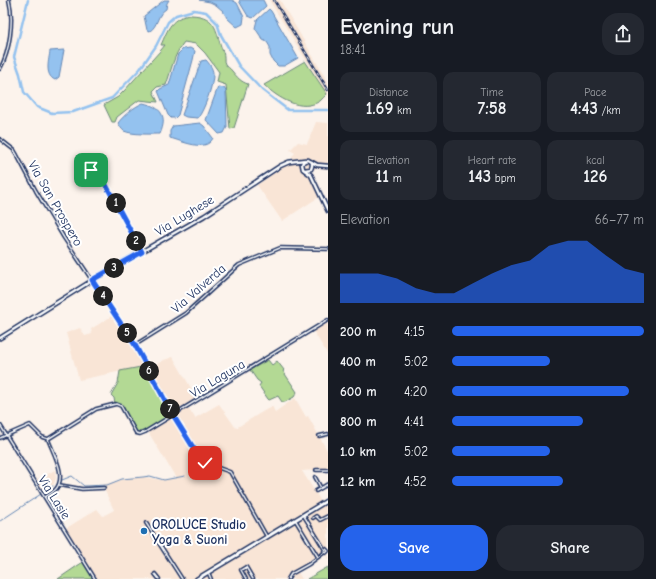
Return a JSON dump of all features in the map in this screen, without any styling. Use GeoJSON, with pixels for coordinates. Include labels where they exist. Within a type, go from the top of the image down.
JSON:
{"type":"FeatureCollection","features":[{"type":"Feature","properties":{"kind":"main road","name":"Via Lughese"},"geometry":{"type":"LineString","coordinates":[[0,338],[58,303],[92,280],[204,216],[280,166],[289,162],[305,160],[309,160],[317,165]]}},
{"type":"Feature","properties":{"kind":"main road"},"geometry":{"type":"LineString","coordinates":[[304,168],[303,162],[305,160]]}},
{"type":"Feature","properties":{"kind":"main road"},"geometry":{"type":"LineString","coordinates":[[296,161],[311,175],[328,211]]}},
{"type":"Feature","properties":{"kind":"main road"},"geometry":{"type":"LineString","coordinates":[[311,175],[312,162]]}},
{"type":"Feature","properties":{"kind":"main road"},"geometry":{"type":"LineString","coordinates":[[304,168],[308,170],[317,165],[328,167]]}},
{"type":"Feature","properties":{"kind":"main road"},"geometry":{"type":"LineString","coordinates":[[197,579],[328,500]]}},
{"type":"Feature","properties":{"kind":"street"},"geometry":{"type":"LineString","coordinates":[[0,69],[8,46],[10,20],[9,0]]}},
{"type":"Feature","properties":{"kind":"street","name":"Via San Prospero"},"geometry":{"type":"LineString","coordinates":[[0,139],[14,150],[64,238],[92,280]]}},
{"type":"Feature","properties":{"kind":"street"},"geometry":{"type":"LineString","coordinates":[[91,170],[98,170],[142,252]]}},
{"type":"Feature","properties":{"kind":"street","name":"Via Valverda"},"geometry":{"type":"LineString","coordinates":[[135,345],[186,313],[239,266],[280,248],[328,249]]}},
{"type":"Feature","properties":{"kind":"street"},"geometry":{"type":"LineString","coordinates":[[92,280],[135,345],[173,415],[201,460],[205,463],[230,472],[267,537]]}},
{"type":"Feature","properties":{"kind":"street","name":"Via Laguna"},"geometry":{"type":"LineString","coordinates":[[48,439],[96,409],[116,404],[121,406],[136,433],[140,434],[328,320]]}},
{"type":"Feature","properties":{"kind":"street","name":"Via Lasie"},"geometry":{"type":"LineString","coordinates":[[0,425],[95,579]]}},
{"type":"Feature","properties":{"kind":"street"},"geometry":{"type":"LineString","coordinates":[[0,438],[30,425],[42,437],[48,439],[60,475],[59,485],[53,493],[45,497]]}},
{"type":"Feature","properties":{"kind":"street"},"geometry":{"type":"LineString","coordinates":[[318,436],[328,434]]}},
{"type":"Feature","properties":{"kind":"street"},"geometry":{"type":"LineString","coordinates":[[316,470],[328,470]]}},
{"type":"Feature","properties":{"kind":"street"},"geometry":{"type":"LineString","coordinates":[[315,477],[321,488]]}},
{"type":"Feature","properties":{"kind":"street"},"geometry":{"type":"LineString","coordinates":[[316,491],[328,484]]}},
{"type":"Feature","properties":{"kind":"street"},"geometry":{"type":"LineString","coordinates":[[59,485],[82,489],[104,488]]}},
{"type":"Feature","properties":{"kind":"street"},"geometry":{"type":"LineString","coordinates":[[304,515],[328,556]]}},
{"type":"Feature","properties":{"kind":"street"},"geometry":{"type":"LineString","coordinates":[[313,518],[316,516],[320,520],[328,516]]}},
{"type":"Feature","properties":{"kind":"street"},"geometry":{"type":"LineString","coordinates":[[295,520],[318,557]]}},
{"type":"Feature","properties":{"kind":"street"},"geometry":{"type":"LineString","coordinates":[[146,522],[182,579]]}},
{"type":"Feature","properties":{"kind":"street"},"geometry":{"type":"LineString","coordinates":[[288,579],[291,574],[304,567],[326,551]]}},
{"type":"Feature","properties":{"kind":"street"},"geometry":{"type":"LineString","coordinates":[[246,579],[241,570],[246,567],[253,579]]}},
{"type":"Feature","properties":{"kind":"street"},"geometry":{"type":"LineString","coordinates":[[208,573],[211,578]]}},
{"type":"Feature","properties":{"kind":"street"},"geometry":{"type":"LineString","coordinates":[[155,574],[159,579]]}},
{"type":"Feature","properties":{"kind":"shaded area"},"geometry":{"type":"Polygon","coordinates":[[[269,0],[280,0],[328,82],[328,96],[269,0]]]}},
{"type":"Feature","properties":{"kind":"shaded area"},"geometry":{"type":"Polygon","coordinates":[[[316,122],[328,123],[328,169],[316,168],[307,173],[319,197],[282,221],[257,185],[286,165],[295,163],[292,156],[295,153],[290,150],[298,142],[307,144],[316,122]]]}},
{"type":"Feature","properties":{"kind":"shaded area"},"geometry":{"type":"Polygon","coordinates":[[[115,314],[127,331],[146,366],[79,380],[66,333],[80,328],[85,336],[92,334],[91,329],[115,314]]]}},
{"type":"Feature","properties":{"kind":"shaded area"},"geometry":{"type":"Polygon","coordinates":[[[328,319],[328,355],[312,329],[328,319]]]}},
{"type":"Feature","properties":{"kind":"shaded area"},"geometry":{"type":"Polygon","coordinates":[[[173,357],[198,400],[188,407],[195,418],[219,404],[236,428],[272,406],[275,412],[295,398],[306,417],[308,416],[328,452],[328,469],[302,471],[322,503],[328,500],[328,559],[324,553],[297,571],[302,579],[96,579],[65,529],[97,509],[103,516],[114,510],[102,485],[129,478],[144,477],[162,480],[176,478],[147,430],[148,369],[173,357]],[[182,426],[180,427],[202,463],[224,471],[227,470],[223,467],[203,460],[182,426]]]}},
{"type":"Feature","properties":{"kind":"shaded area"},"geometry":{"type":"Polygon","coordinates":[[[55,470],[56,478],[54,484],[44,491],[36,480],[55,470]]]}},
{"type":"Feature","properties":{"kind":"green space"},"geometry":{"type":"Polygon","coordinates":[[[191,15],[200,16],[211,22],[217,32],[224,54],[225,64],[239,79],[248,84],[234,128],[230,129],[226,85],[217,82],[219,72],[205,53],[196,44],[184,42],[175,58],[166,85],[157,87],[153,91],[158,102],[139,100],[117,117],[115,122],[112,122],[104,105],[118,97],[161,50],[165,45],[161,45],[171,25],[179,18],[191,15]]]}},
{"type":"Feature","properties":{"kind":"green space"},"geometry":{"type":"Polygon","coordinates":[[[305,61],[327,94],[320,101],[313,104],[298,105],[276,95],[264,85],[305,61]]]}},
{"type":"Feature","properties":{"kind":"green space"},"geometry":{"type":"Polygon","coordinates":[[[268,360],[272,365],[277,361],[297,392],[294,397],[285,402],[282,402],[278,396],[269,400],[259,386],[261,383],[250,370],[268,360]]]}},
{"type":"Feature","properties":{"kind":"green space"},"geometry":{"type":"Polygon","coordinates":[[[146,366],[173,415],[141,433],[138,433],[134,430],[121,405],[115,404],[114,398],[111,395],[118,383],[120,371],[146,366]]]}},
{"type":"Feature","properties":{"kind":"green space"},"geometry":{"type":"Polygon","coordinates":[[[83,562],[94,579],[58,579],[83,562]]]}},
{"type":"Feature","properties":{"kind":"green space"},"geometry":{"type":"Polygon","coordinates":[[[328,567],[328,579],[307,579],[328,567]]]}},
{"type":"Feature","properties":{"kind":"water"},"geometry":{"type":"Polygon","coordinates":[[[164,0],[169,0],[166,9],[161,14],[153,29],[150,31],[147,30],[144,16],[164,0]]]}},
{"type":"Feature","properties":{"kind":"water"},"geometry":{"type":"Polygon","coordinates":[[[199,0],[232,0],[237,3],[244,17],[243,24],[237,27],[216,5],[199,0]]]}},
{"type":"Feature","properties":{"kind":"water"},"geometry":{"type":"Polygon","coordinates":[[[263,0],[266,6],[253,18],[248,16],[239,1],[263,0]]]}},
{"type":"Feature","properties":{"kind":"water"},"geometry":{"type":"Polygon","coordinates":[[[269,9],[298,58],[284,66],[278,66],[273,61],[270,55],[270,47],[255,28],[257,20],[269,9]]]}},
{"type":"Feature","properties":{"kind":"water"},"geometry":{"type":"Polygon","coordinates":[[[190,48],[195,51],[193,60],[178,115],[175,118],[171,118],[168,115],[158,91],[169,85],[178,54],[183,49],[190,48]]]}},
{"type":"Feature","properties":{"kind":"water"},"geometry":{"type":"Polygon","coordinates":[[[64,50],[59,77],[55,80],[49,75],[48,71],[50,51],[64,50]]]}},
{"type":"Feature","properties":{"kind":"water"},"geometry":{"type":"Polygon","coordinates":[[[206,60],[211,66],[213,73],[212,84],[208,97],[198,118],[186,117],[182,115],[201,61],[206,60]]]}},
{"type":"Feature","properties":{"kind":"water"},"geometry":{"type":"Polygon","coordinates":[[[218,87],[224,88],[226,91],[227,127],[224,133],[219,134],[206,120],[218,87]]]}},
{"type":"Feature","properties":{"kind":"water"},"geometry":{"type":"Polygon","coordinates":[[[143,103],[154,107],[161,113],[163,122],[160,134],[142,134],[124,131],[118,123],[129,112],[143,103]]]}},
{"type":"Feature","properties":{"kind":"water"},"geometry":{"type":"Polygon","coordinates":[[[200,123],[213,138],[205,145],[193,145],[170,138],[170,131],[173,126],[200,123]]]}},
{"type":"Feature","properties":{"kind":"waterway"},"geometry":{"type":"LineString","coordinates":[[28,0],[14,57],[24,92],[37,107],[52,113],[73,112],[112,98],[140,69],[156,46],[168,22],[176,15],[194,10],[206,12],[217,23],[221,35],[239,66],[262,90],[288,110],[328,110]]}},
{"type":"Feature","properties":{"kind":"waterway"},"geometry":{"type":"LineString","coordinates":[[62,480],[72,476],[84,486],[107,485],[122,479],[150,476],[164,480],[185,476]]}},
{"type":"Feature","properties":{"kind":"waterway"},"geometry":{"type":"LineString","coordinates":[[43,492],[53,486]]}},
{"type":"Feature","properties":{"kind":"waterway"},"geometry":{"type":"LineString","coordinates":[[0,521],[41,494]]}},
{"type":"Feature","properties":{"kind":"railway"},"geometry":{"type":"LineString","coordinates":[[274,0],[328,90]]}},
{"type":"Feature","properties":{"kind":"place","name":"OROLUCE Studio Yoga & Suoni"},"geometry":{"type":"Point","coordinates":[144,531]}},
{"type":"Feature","properties":{"kind":"route"},"geometry":{"type":"LineString","coordinates":[[91,170],[98,170],[142,252],[92,280],[135,345],[173,415],[201,460],[205,463]]}}]}
